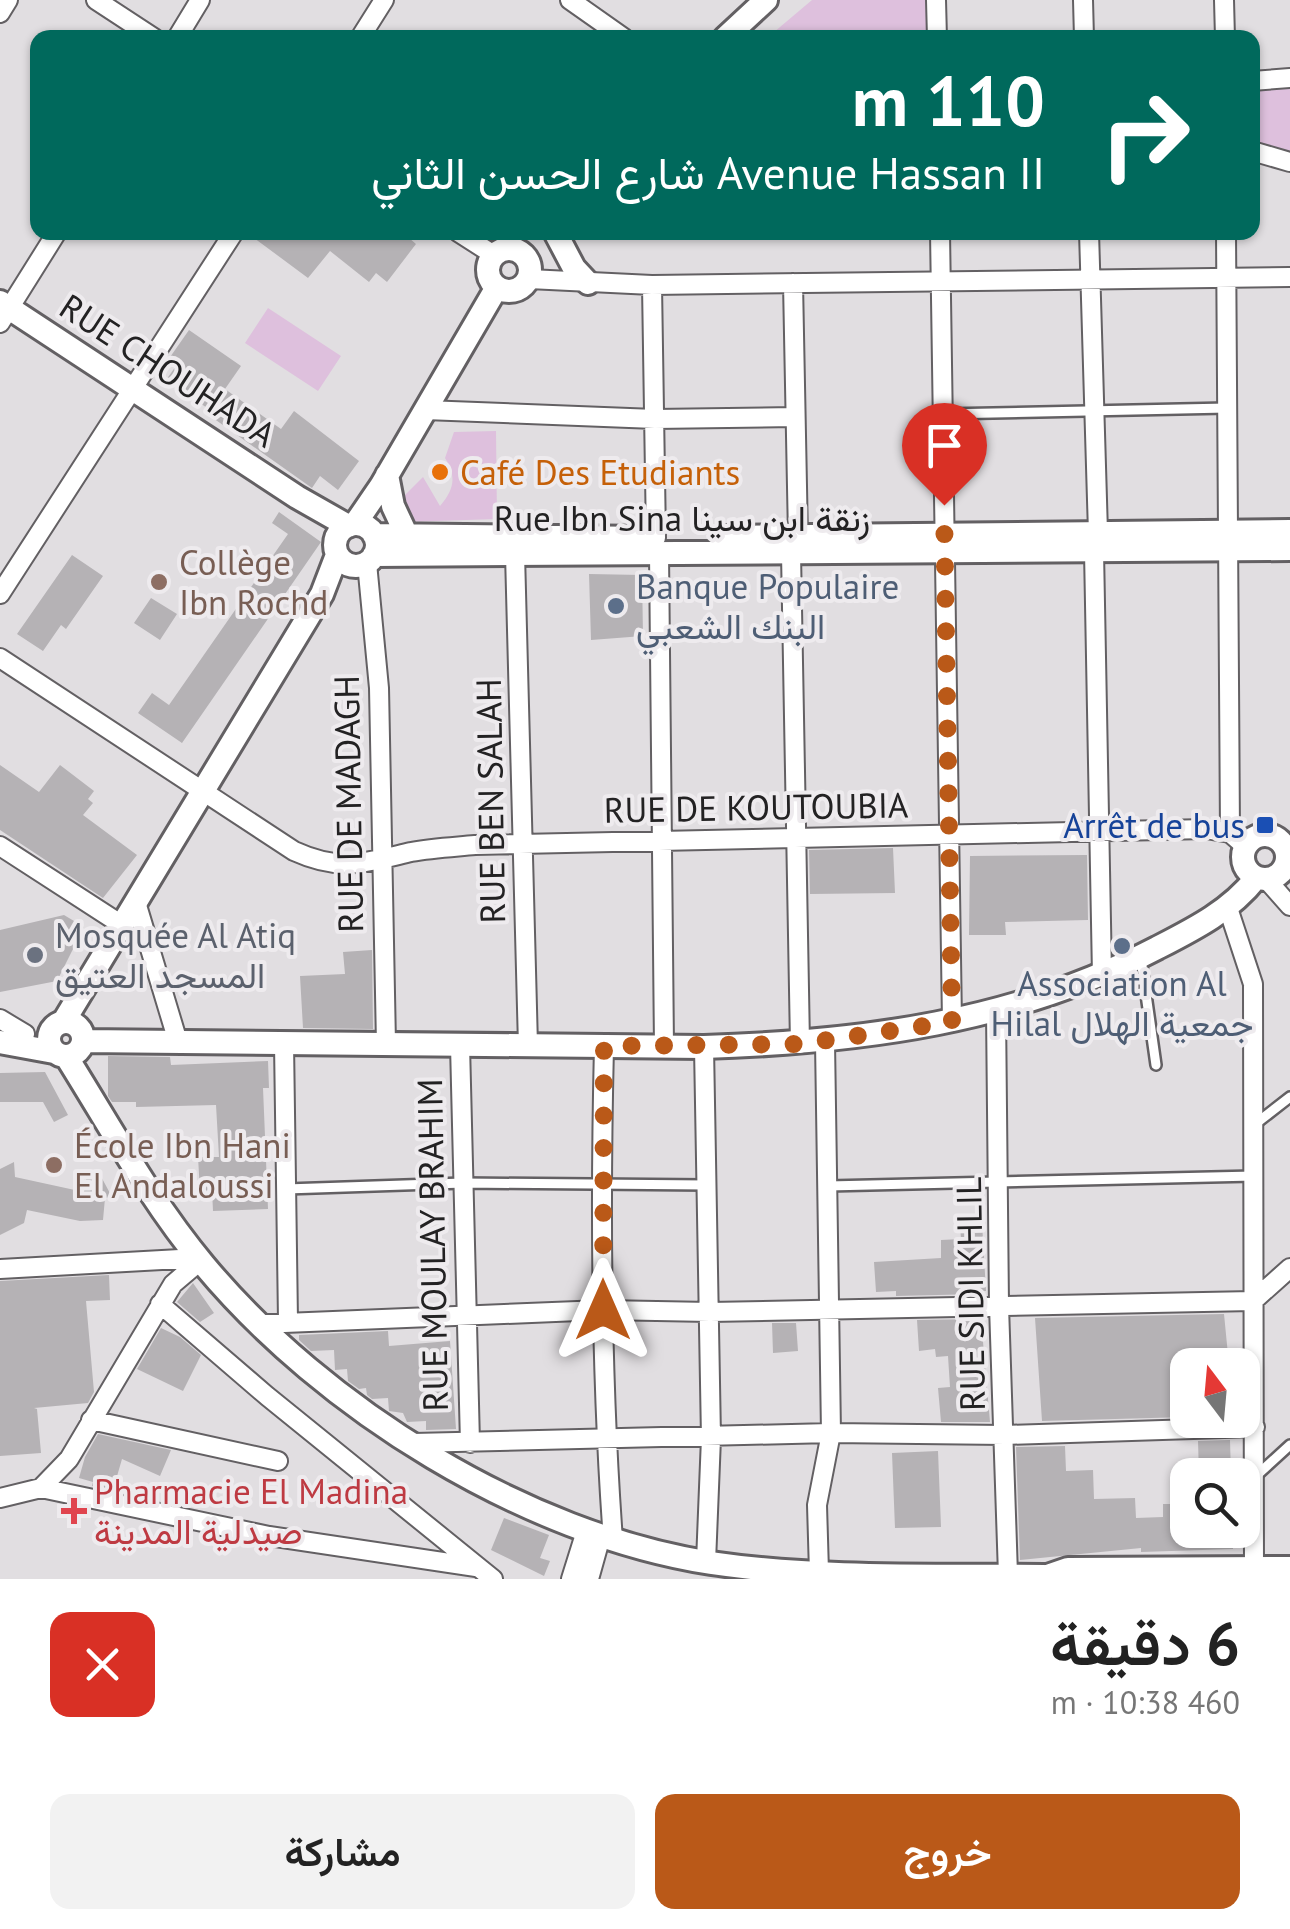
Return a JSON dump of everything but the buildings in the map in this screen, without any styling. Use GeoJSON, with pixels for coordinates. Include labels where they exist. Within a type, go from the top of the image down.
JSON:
{"type":"FeatureCollection","features":[{"type":"Feature","properties":{"kind":"street"},"geometry":{"type":"LineString","coordinates":[[0,14],[8,0]]}},
{"type":"Feature","properties":{"kind":"street"},"geometry":{"type":"LineString","coordinates":[[96,0],[142,30]]}},
{"type":"Feature","properties":{"kind":"street"},"geometry":{"type":"LineString","coordinates":[[182,30],[200,0]]}},
{"type":"Feature","properties":{"kind":"street"},"geometry":{"type":"LineString","coordinates":[[365,30],[384,0]]}},
{"type":"Feature","properties":{"kind":"street"},"geometry":{"type":"LineString","coordinates":[[570,0],[613,30]]}},
{"type":"Feature","properties":{"kind":"street"},"geometry":{"type":"LineString","coordinates":[[734,30],[766,0]]}},
{"type":"Feature","properties":{"kind":"street"},"geometry":{"type":"LineString","coordinates":[[936,0],[937,30]]}},
{"type":"Feature","properties":{"kind":"street"},"geometry":{"type":"LineString","coordinates":[[1082,0],[1084,30]]}},
{"type":"Feature","properties":{"kind":"street"},"geometry":{"type":"LineString","coordinates":[[1224,0],[1224,30]]}},
{"type":"Feature","properties":{"kind":"street"},"geometry":{"type":"LineString","coordinates":[[1260,80],[1290,78]]}},
{"type":"Feature","properties":{"kind":"street"},"geometry":{"type":"LineString","coordinates":[[1260,153],[1290,162]]}},
{"type":"Feature","properties":{"kind":"street"},"geometry":{"type":"LineString","coordinates":[[3,311],[51,240]]}},
{"type":"Feature","properties":{"kind":"street"},"geometry":{"type":"LineString","coordinates":[[0,594],[229,240]]}},
{"type":"Feature","properties":{"kind":"street"},"geometry":{"type":"LineString","coordinates":[[471,240],[494,255]]}},
{"type":"Feature","properties":{"kind":"street"},"geometry":{"type":"LineString","coordinates":[[522,252],[530,240]]}},
{"type":"Feature","properties":{"kind":"street"},"geometry":{"type":"LineString","coordinates":[[559,240],[588,284]]}},
{"type":"Feature","properties":{"kind":"street"},"geometry":{"type":"LineString","coordinates":[[940,240],[952,1022]]}},
{"type":"Feature","properties":{"kind":"street"},"geometry":{"type":"LineString","coordinates":[[1089,240],[1102,975]]}},
{"type":"Feature","properties":{"kind":"street"},"geometry":{"type":"LineString","coordinates":[[1226,240],[1228,541],[1238,840],[1243,865],[1290,906]]}},
{"type":"Feature","properties":{"kind":"street"},"geometry":{"type":"LineString","coordinates":[[507,248],[522,252],[530,264],[528,279],[518,289],[497,287],[488,275],[494,255],[507,248]]}},
{"type":"Feature","properties":{"kind":"street"},"geometry":{"type":"LineString","coordinates":[[528,279],[652,285],[1290,277]]}},
{"type":"Feature","properties":{"kind":"street"},"geometry":{"type":"LineString","coordinates":[[793,283],[800,1044]]}},
{"type":"Feature","properties":{"kind":"street"},"geometry":{"type":"LineString","coordinates":[[652,285],[664,1047]]}},
{"type":"Feature","properties":{"kind":"street"},"geometry":{"type":"LineString","coordinates":[[64,1040],[136,902],[322,594],[357,544],[384,480],[497,287]]}},
{"type":"Feature","properties":{"kind":"street","name":"RUE CHOUHADA"},"geometry":{"type":"LineString","coordinates":[[3,311],[134,389],[297,497],[357,544]]}},
{"type":"Feature","properties":{"kind":"street"},"geometry":{"type":"LineString","coordinates":[[424,410],[655,419],[795,417]]}},
{"type":"Feature","properties":{"kind":"street"},"geometry":{"type":"LineString","coordinates":[[384,480],[407,536]]}},
{"type":"Feature","properties":{"kind":"street","name":"Rue Ibn Sina زنقة ابن سينا"},"geometry":{"type":"LineString","coordinates":[[1228,541],[1290,531]]}},
{"type":"Feature","properties":{"kind":"street","name":"Rue Ibn Sina زنقة ابن سينا"},"geometry":{"type":"LineString","coordinates":[[357,544],[407,536],[657,546],[1228,541],[1290,549]]}},
{"type":"Feature","properties":{"kind":"street","name":"Rue Ibn Sina زنقة ابن سينا"},"geometry":{"type":"LineString","coordinates":[[357,544],[515,554],[657,546]]}},
{"type":"Feature","properties":{"kind":"street","name":"RUE DE MADAGH"},"geometry":{"type":"LineString","coordinates":[[357,544],[379,688],[386,1044]]}},
{"type":"Feature","properties":{"kind":"street","name":"RUE BEN SALAH"},"geometry":{"type":"LineString","coordinates":[[515,554],[528,1046]]}},
{"type":"Feature","properties":{"kind":"street","name":"RUE DE KOUTOUBIA"},"geometry":{"type":"LineString","coordinates":[[0,658],[294,851],[337,865],[360,865],[444,847],[524,844],[1214,829],[1238,840]]}},
{"type":"Feature","properties":{"kind":"street"},"geometry":{"type":"LineString","coordinates":[[0,1040],[704,1047],[825,1042],[952,1022],[1102,975],[1141,957],[1228,908],[1261,879],[1284,868],[1288,847],[1269,835],[1238,840]]}},
{"type":"Feature","properties":{"kind":"street"},"geometry":{"type":"LineString","coordinates":[[0,846],[122,926]]}},
{"type":"Feature","properties":{"kind":"street"},"geometry":{"type":"LineString","coordinates":[[136,902],[178,1042]]}},
{"type":"Feature","properties":{"kind":"street"},"geometry":{"type":"LineString","coordinates":[[1228,908],[1254,984],[1254,1348]]}},
{"type":"Feature","properties":{"kind":"street","name":"RUE SIDI KHLIL"},"geometry":{"type":"LineString","coordinates":[[996,1011],[999,1306],[1008,1575]]}},
{"type":"Feature","properties":{"kind":"street"},"geometry":{"type":"LineString","coordinates":[[0,1019],[26,1034],[64,1040],[199,1259],[260,1324],[336,1390],[413,1443],[497,1492],[600,1535],[706,1562],[784,1575],[819,1572],[1045,1578],[1068,1569],[1254,1573],[1290,1568]]}},
{"type":"Feature","properties":{"kind":"street"},"geometry":{"type":"LineString","coordinates":[[0,1040],[26,1034]]}},
{"type":"Feature","properties":{"kind":"street"},"geometry":{"type":"LineString","coordinates":[[819,1572],[817,1506],[831,1433],[825,1042]]}},
{"type":"Feature","properties":{"kind":"street"},"geometry":{"type":"LineString","coordinates":[[284,1043],[288,1321]]}},
{"type":"Feature","properties":{"kind":"street","name":"RUE MOULAY BRAHIM"},"geometry":{"type":"LineString","coordinates":[[460,1045],[470,1443]]}},
{"type":"Feature","properties":{"kind":"street"},"geometry":{"type":"LineString","coordinates":[[588,1579],[600,1535],[606,1440],[604,1046]]}},
{"type":"Feature","properties":{"kind":"street"},"geometry":{"type":"LineString","coordinates":[[704,1047],[711,1438],[706,1562]]}},
{"type":"Feature","properties":{"kind":"street"},"geometry":{"type":"LineString","coordinates":[[0,1269],[199,1259]]}},
{"type":"Feature","properties":{"kind":"street"},"geometry":{"type":"LineString","coordinates":[[41,1488],[70,1458],[160,1304],[199,1259]]}},
{"type":"Feature","properties":{"kind":"street"},"geometry":{"type":"LineString","coordinates":[[260,1324],[603,1310],[710,1312],[1254,1302],[1290,1268]]}},
{"type":"Feature","properties":{"kind":"street"},"geometry":{"type":"LineString","coordinates":[[160,1304],[266,1396],[494,1579]]}},
{"type":"Feature","properties":{"kind":"street"},"geometry":{"type":"LineString","coordinates":[[91,1420],[278,1461]]}},
{"type":"Feature","properties":{"kind":"street"},"geometry":{"type":"LineString","coordinates":[[413,1443],[1170,1430]]}},
{"type":"Feature","properties":{"kind":"street"},"geometry":{"type":"LineString","coordinates":[[0,1498],[41,1488],[270,1536],[476,1567]]}},
{"type":"Feature","properties":{"kind":"street"},"geometry":{"type":"LineString","coordinates":[[571,1579],[600,1535]]}},
{"type":"Feature","properties":{"kind":"street"},"geometry":{"type":"LineString","coordinates":[[1254,1573],[1255,1548]]}},
{"type":"Feature","properties":{"kind":"lane"},"geometry":{"type":"LineString","coordinates":[[943,414],[1227,408]]}},
{"type":"Feature","properties":{"kind":"lane"},"geometry":{"type":"LineString","coordinates":[[1141,957],[1156,1065]]}},
{"type":"Feature","properties":{"kind":"lane"},"geometry":{"type":"LineString","coordinates":[[1254,1126],[1290,1097]]}},
{"type":"Feature","properties":{"kind":"lane"},"geometry":{"type":"LineString","coordinates":[[828,1186],[1254,1176]]}},
{"type":"Feature","properties":{"kind":"lane"},"geometry":{"type":"LineString","coordinates":[[286,1188],[463,1183],[707,1185]]}},
{"type":"Feature","properties":{"kind":"lane"},"geometry":{"type":"LineString","coordinates":[[1260,1472],[1290,1446]]}},
{"type":"Feature","properties":{"kind":"shaded area"},"geometry":{"type":"Polygon","coordinates":[[[812,0],[938,0],[938,30],[776,30],[812,0]]]}},
{"type":"Feature","properties":{"kind":"shaded area"},"geometry":{"type":"Polygon","coordinates":[[[1290,83],[1290,154],[1260,146],[1260,87],[1290,83]]]}},
{"type":"Feature","properties":{"kind":"shaded area"},"geometry":{"type":"Polygon","coordinates":[[[268,308],[341,356],[318,391],[245,343],[268,308]]]}},
{"type":"Feature","properties":{"kind":"shaded area"},"geometry":{"type":"Polygon","coordinates":[[[496,431],[497,519],[405,522],[401,499],[423,477],[440,506],[448,494],[452,477],[445,458],[454,432],[496,431]]]}},
{"type":"Feature","properties":{"kind":"place","name":"Café Des Etudiants"},"geometry":{"type":"Point","coordinates":[440,472]}},
{"type":"Feature","properties":{"kind":"place","name":"Collège Ibn Rochd"},"geometry":{"type":"Point","coordinates":[159,582]}},
{"type":"Feature","properties":{"kind":"place","name":"Banque Populaire البنك الشعبي"},"geometry":{"type":"Point","coordinates":[616,606]}},
{"type":"Feature","properties":{"kind":"place","name":"Arrêt de bus"},"geometry":{"type":"Point","coordinates":[1265,825]}},
{"type":"Feature","properties":{"kind":"place","name":"Association Al Hilal جمعية الهلال"},"geometry":{"type":"Point","coordinates":[1122,946]}},
{"type":"Feature","properties":{"kind":"place","name":"Mosquée Al Atiq المسجد العتيق"},"geometry":{"type":"Point","coordinates":[35,955]}},
{"type":"Feature","properties":{"kind":"place","name":"École Ibn Hani El Andaloussi"},"geometry":{"type":"Point","coordinates":[54,1165]}},
{"type":"Feature","properties":{"kind":"place","name":"Pharmacie El Madina صيدلية المدينة"},"geometry":{"type":"Point","coordinates":[74,1511]}},
{"type":"Feature","properties":{"kind":"route"},"geometry":{"type":"LineString","coordinates":[[603,1310],[604,1046],[800,1044],[952,1022],[944,505]]}}]}
